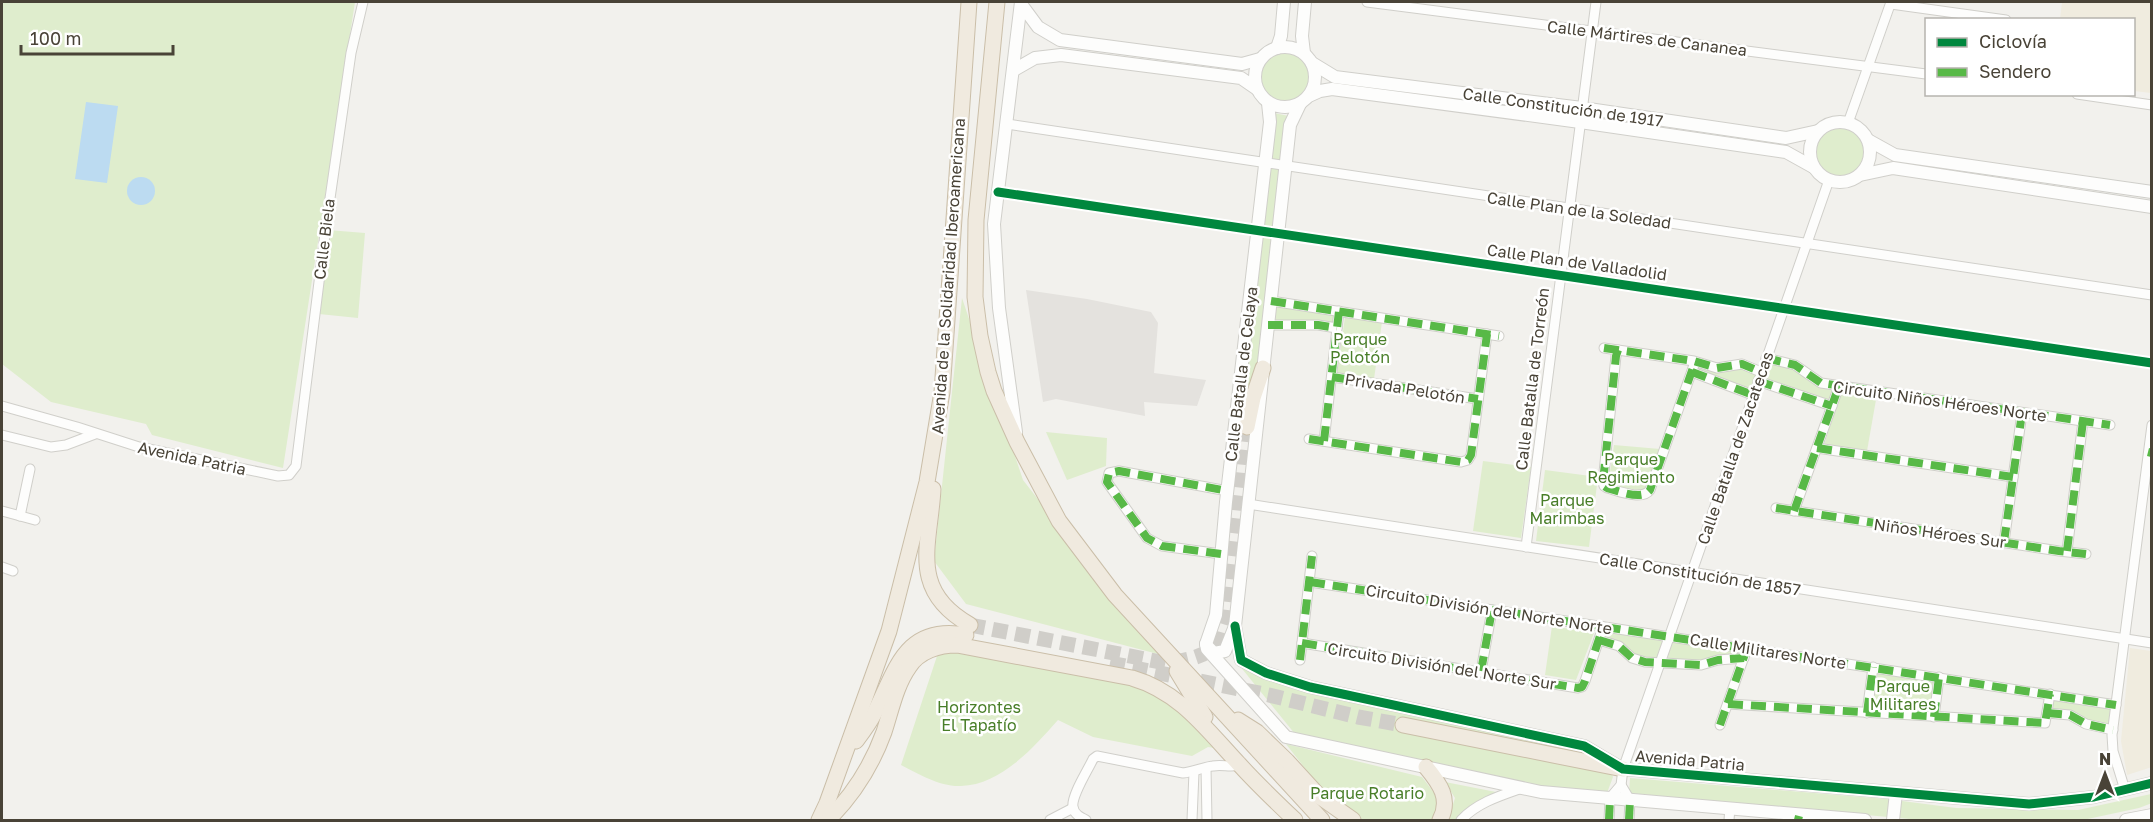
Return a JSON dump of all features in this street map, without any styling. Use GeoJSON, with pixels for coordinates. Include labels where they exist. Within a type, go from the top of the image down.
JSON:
{"type":"FeatureCollection","features":[{"type":"Feature","properties":{"kind":"highway","name":"Avenida de la Solidaridad Iberoamericana"},"geometry":{"type":"LineString","coordinates":[[997,2],[976,220],[975,297],[982,344],[994,391],[1017,442],[1059,521],[1114,595],[1322,820]]}},
{"type":"Feature","properties":{"kind":"highway","name":"Avenida de la Solidaridad Iberoamericana"},"geometry":{"type":"LineString","coordinates":[[819,820],[885,644],[927,482],[936,435],[942,392],[968,6]]}},
{"type":"Feature","properties":{"kind":"highway"},"geometry":{"type":"LineString","coordinates":[[1248,427],[1253,398],[1263,368]]}},
{"type":"Feature","properties":{"kind":"highway"},"geometry":{"type":"LineString","coordinates":[[842,763],[873,716],[896,666],[906,652],[929,637],[968,630],[941,600],[931,583],[926,565],[936,435]]}},
{"type":"Feature","properties":{"kind":"highway"},"geometry":{"type":"LineString","coordinates":[[828,820],[847,799],[870,763],[909,667],[926,652],[942,646],[964,645],[1144,681],[1165,692],[1186,707],[1219,740],[1239,765],[1295,820]]}},
{"type":"Feature","properties":{"kind":"highway"},"geometry":{"type":"LineString","coordinates":[[1162,645],[1219,740]]}},
{"type":"Feature","properties":{"kind":"highway"},"geometry":{"type":"LineString","coordinates":[[1218,706],[1257,732],[1319,796],[1353,820]]}},
{"type":"Feature","properties":{"kind":"highway"},"geometry":{"type":"LineString","coordinates":[[1403,725],[1623,769]]}},
{"type":"Feature","properties":{"kind":"highway"},"geometry":{"type":"LineString","coordinates":[[1426,767],[1439,782],[1443,791],[1445,802],[1440,820]]}},
{"type":"Feature","properties":{"kind":"street","name":"Calle Biela"},"geometry":{"type":"LineString","coordinates":[[289,475],[296,466],[327,215],[351,53],[363,2]]}},
{"type":"Feature","properties":{"kind":"street"},"geometry":{"type":"LineString","coordinates":[[1277,48],[1281,36],[1284,2]]}},
{"type":"Feature","properties":{"kind":"street"},"geometry":{"type":"LineString","coordinates":[[1014,70],[1028,61],[1044,56],[1078,57],[1241,78],[1257,89],[1268,103],[1279,107],[1289,107],[1304,100],[1315,80],[1302,36],[1305,2]]}},
{"type":"Feature","properties":{"kind":"street","name":"Calle Mártires de Cananea"},"geometry":{"type":"LineString","coordinates":[[1367,2],[1925,74]]}},
{"type":"Feature","properties":{"kind":"street","name":"Calle Batalla de Torreón"},"geometry":{"type":"LineString","coordinates":[[1526,547],[1596,2]]}},
{"type":"Feature","properties":{"kind":"street"},"geometry":{"type":"LineString","coordinates":[[1017,442],[999,308],[994,224],[1021,3]]}},
{"type":"Feature","properties":{"kind":"street"},"geometry":{"type":"LineString","coordinates":[[1021,3],[1038,27],[1060,40],[1242,64],[1260,59]]}},
{"type":"Feature","properties":{"kind":"street"},"geometry":{"type":"LineString","coordinates":[[1848,123],[1891,3],[1992,18]]}},
{"type":"Feature","properties":{"kind":"street"},"geometry":{"type":"LineString","coordinates":[[1257,89],[1254,79],[1255,69],[1267,52],[1277,48],[1295,48],[1308,58]]}},
{"type":"Feature","properties":{"kind":"street","name":"Calle Constitución de 1917"},"geometry":{"type":"LineString","coordinates":[[1308,58],[1335,77],[1582,108],[1786,138],[1818,131]]}},
{"type":"Feature","properties":{"kind":"street","name":"Calle Constitución de 1917"},"geometry":{"type":"LineString","coordinates":[[1304,100],[1320,91],[1332,89],[1786,152],[1813,167]]}},
{"type":"Feature","properties":{"kind":"street"},"geometry":{"type":"LineString","coordinates":[[2090,96],[2151,105]]}},
{"type":"Feature","properties":{"kind":"street","name":"Calle Batalla de Celaya"},"geometry":{"type":"LineString","coordinates":[[1235,626],[1290,125],[1304,100]]}},
{"type":"Feature","properties":{"kind":"street","name":"Calle Batalla de Celaya"},"geometry":{"type":"LineString","coordinates":[[1206,644],[1216,615],[1270,122],[1268,103]]}},
{"type":"Feature","properties":{"kind":"street"},"geometry":{"type":"LineString","coordinates":[[1860,175],[1870,159],[1871,150],[1863,132],[1848,123],[1832,123],[1818,131],[1812,139],[1810,148],[1813,167],[1822,177],[1829,180],[1845,182],[1860,175],[1893,168],[2151,207]]}},
{"type":"Feature","properties":{"kind":"street","name":"Calle Plan de la Soledad"},"geometry":{"type":"LineString","coordinates":[[1007,124],[2151,295]]}},
{"type":"Feature","properties":{"kind":"street"},"geometry":{"type":"LineString","coordinates":[[1868,140],[1894,155],[2151,192]]}},
{"type":"Feature","properties":{"kind":"street","name":"Calle Batalla de Zacatecas"},"geometry":{"type":"LineString","coordinates":[[1610,798],[1620,785],[1623,769],[1691,572],[1829,180]]}},
{"type":"Feature","properties":{"kind":"street","name":"Calle Plan de Valladolid"},"geometry":{"type":"LineString","coordinates":[[998,192],[2151,363]]}},
{"type":"Feature","properties":{"kind":"street"},"geometry":{"type":"LineString","coordinates":[[1271,301],[1499,336]]}},
{"type":"Feature","properties":{"kind":"street"},"geometry":{"type":"LineString","coordinates":[[1324,441],[1339,311]]}},
{"type":"Feature","properties":{"kind":"street"},"geometry":{"type":"LineString","coordinates":[[1268,325],[1318,325],[1337,328]]}},
{"type":"Feature","properties":{"kind":"street"},"geometry":{"type":"LineString","coordinates":[[1309,439],[1461,462],[1468,460],[1471,455],[1487,334]]}},
{"type":"Feature","properties":{"kind":"street","name":"Circuito Niños Héroes Norte"},"geometry":{"type":"LineString","coordinates":[[1604,348],[1695,362],[1717,368],[1742,364],[1760,376],[1832,406]]}},
{"type":"Feature","properties":{"kind":"street"},"geometry":{"type":"LineString","coordinates":[[1618,350],[1614,367],[1604,486],[1641,496],[1650,490],[1695,362]]}},
{"type":"Feature","properties":{"kind":"street","name":"Circuito Niños Héroes Norte"},"geometry":{"type":"LineString","coordinates":[[1766,358],[1795,365],[1821,383],[2110,425]]}},
{"type":"Feature","properties":{"kind":"street"},"geometry":{"type":"LineString","coordinates":[[1692,372],[1753,395]]}},
{"type":"Feature","properties":{"kind":"street","name":"Privada Pelotón"},"geometry":{"type":"LineString","coordinates":[[1332,376],[1478,399]]}},
{"type":"Feature","properties":{"kind":"street"},"geometry":{"type":"LineString","coordinates":[[1794,511],[1839,386]]}},
{"type":"Feature","properties":{"kind":"street","name":"Avenida Patria"},"geometry":{"type":"LineString","coordinates":[[2,406],[140,447],[278,476],[289,475]]}},
{"type":"Feature","properties":{"kind":"street"},"geometry":{"type":"LineString","coordinates":[[2004,542],[2022,413]]}},
{"type":"Feature","properties":{"kind":"street"},"geometry":{"type":"LineString","coordinates":[[2067,551],[2083,421]]}},
{"type":"Feature","properties":{"kind":"street"},"geometry":{"type":"LineString","coordinates":[[2125,790],[2113,751],[2113,730],[2150,453],[2151,427]]}},
{"type":"Feature","properties":{"kind":"street"},"geometry":{"type":"LineString","coordinates":[[2,435],[51,447],[66,445],[95,434]]}},
{"type":"Feature","properties":{"kind":"street"},"geometry":{"type":"LineString","coordinates":[[1816,448],[2013,477]]}},
{"type":"Feature","properties":{"kind":"street"},"geometry":{"type":"LineString","coordinates":[[20,516],[30,470]]}},
{"type":"Feature","properties":{"kind":"street"},"geometry":{"type":"LineString","coordinates":[[1221,554],[1154,543],[1147,538],[1107,482],[1107,477],[1109,473],[1119,471],[1228,491]]}},
{"type":"Feature","properties":{"kind":"street","name":"Calle Constitución de 1857"},"geometry":{"type":"LineString","coordinates":[[1248,504],[2151,643]]}},
{"type":"Feature","properties":{"kind":"street","name":"Niños Héroes Sur"},"geometry":{"type":"LineString","coordinates":[[1776,508],[2086,554]]}},
{"type":"Feature","properties":{"kind":"street"},"geometry":{"type":"LineString","coordinates":[[2,511],[35,520]]}},
{"type":"Feature","properties":{"kind":"street"},"geometry":{"type":"LineString","coordinates":[[1300,660],[1311,556]]}},
{"type":"Feature","properties":{"kind":"street"},"geometry":{"type":"LineString","coordinates":[[2,567],[13,571]]}},
{"type":"Feature","properties":{"kind":"street","name":"Circuito División del Norte Norte"},"geometry":{"type":"LineString","coordinates":[[1310,582],[1669,637]]}},
{"type":"Feature","properties":{"kind":"street"},"geometry":{"type":"LineString","coordinates":[[1481,671],[1492,610]]}},
{"type":"Feature","properties":{"kind":"street","name":"Avenida Patria"},"geometry":{"type":"LineString","coordinates":[[1235,626],[1240,660],[1266,674],[1319,689],[1584,746],[1623,769],[2029,804],[2094,797],[2151,783]]}},
{"type":"Feature","properties":{"kind":"street"},"geometry":{"type":"LineString","coordinates":[[1206,644],[1214,653],[1225,651],[1235,626]]}},
{"type":"Feature","properties":{"kind":"street"},"geometry":{"type":"LineString","coordinates":[[1603,627],[1599,640],[1623,648],[1632,658],[1645,662],[1701,665],[1718,660],[1744,658]]}},
{"type":"Feature","properties":{"kind":"street","name":"Calle Militares Norte"},"geometry":{"type":"LineString","coordinates":[[1669,637],[2116,705]]}},
{"type":"Feature","properties":{"kind":"street","name":"Circuito División del Norte Sur"},"geometry":{"type":"LineString","coordinates":[[1302,643],[1574,688],[1582,687],[1599,640]]}},
{"type":"Feature","properties":{"kind":"street"},"geometry":{"type":"LineString","coordinates":[[1206,644],[1214,658],[1287,737],[1541,792],[1630,800],[1730,814],[1864,820]]}},
{"type":"Feature","properties":{"kind":"street"},"geometry":{"type":"LineString","coordinates":[[1720,725],[1746,648]]}},
{"type":"Feature","properties":{"kind":"street"},"geometry":{"type":"LineString","coordinates":[[1867,713],[1873,667]]}},
{"type":"Feature","properties":{"kind":"street"},"geometry":{"type":"LineString","coordinates":[[1934,717],[1939,677]]}},
{"type":"Feature","properties":{"kind":"street"},"geometry":{"type":"LineString","coordinates":[[1728,704],[2045,723],[2050,694]]}},
{"type":"Feature","properties":{"kind":"street"},"geometry":{"type":"LineString","coordinates":[[2047,713],[2070,715],[2086,724],[2113,730]]}},
{"type":"Feature","properties":{"kind":"street"},"geometry":{"type":"LineString","coordinates":[[1086,820],[1077,816],[1073,808],[1074,798],[1097,756],[1183,773],[1213,766],[1239,765]]}},
{"type":"Feature","properties":{"kind":"street"},"geometry":{"type":"LineString","coordinates":[[1206,768],[1207,816],[1215,820]]}},
{"type":"Feature","properties":{"kind":"street"},"geometry":{"type":"LineString","coordinates":[[1192,820],[1194,772]]}},
{"type":"Feature","properties":{"kind":"street"},"geometry":{"type":"LineString","coordinates":[[1620,785],[1630,800],[1629,820]]}},
{"type":"Feature","properties":{"kind":"street"},"geometry":{"type":"LineString","coordinates":[[1461,820],[1471,810],[1522,788]]}},
{"type":"Feature","properties":{"kind":"street"},"geometry":{"type":"LineString","coordinates":[[1893,820],[1896,794]]}},
{"type":"Feature","properties":{"kind":"street"},"geometry":{"type":"LineString","coordinates":[[1609,820],[1610,798]]}},
{"type":"Feature","properties":{"kind":"street"},"geometry":{"type":"LineString","coordinates":[[1050,820],[1073,808]]}},
{"type":"Feature","properties":{"kind":"street"},"geometry":{"type":"LineString","coordinates":[[2126,820],[2151,815]]}},
{"type":"Feature","properties":{"kind":"shaded area"},"geometry":{"type":"Polygon","coordinates":[[[2062,2],[2151,2],[2151,93],[2135,91],[2135,18],[2060,18],[2062,2]]]}},
{"type":"Feature","properties":{"kind":"shaded area"},"geometry":{"type":"Polygon","coordinates":[[[1026,290],[1151,312],[1158,323],[1154,373],[1206,380],[1197,406],[1144,402],[1145,416],[1056,399],[1043,402],[1026,290]]]}},
{"type":"Feature","properties":{"kind":"shaded area"},"geometry":{"type":"Polygon","coordinates":[[[2130,648],[2151,651],[2152,767],[2127,775],[2121,741],[2130,648]]]}},
{"type":"Feature","properties":{"kind":"green space"},"geometry":{"type":"Polygon","coordinates":[[[2,2],[355,2],[283,468],[152,435],[146,424],[51,402],[2,364],[2,2]]]}},
{"type":"Feature","properties":{"kind":"green space"},"geometry":{"type":"Polygon","coordinates":[[[1280,50],[1290,50],[1304,57],[1311,76],[1304,95],[1290,102],[1280,102],[1270,98],[1263,91],[1259,81],[1259,71],[1263,61],[1270,54],[1280,50]]]}},
{"type":"Feature","properties":{"kind":"green space"},"geometry":{"type":"Polygon","coordinates":[[[1269,112],[1294,117],[1263,368],[1239,420],[1269,112]]]}},
{"type":"Feature","properties":{"kind":"green space"},"geometry":{"type":"Polygon","coordinates":[[[1840,122],[1857,127],[1865,135],[1870,152],[1865,169],[1857,177],[1840,182],[1823,177],[1815,169],[1810,152],[1815,135],[1823,127],[1840,122]]]}},
{"type":"Feature","properties":{"kind":"green space"},"geometry":{"type":"Polygon","coordinates":[[[328,230],[365,233],[358,318],[319,314],[328,230]]]}},
{"type":"Feature","properties":{"kind":"green space"},"geometry":{"type":"Polygon","coordinates":[[[962,298],[1023,480],[1158,654],[966,604],[934,561],[962,298]]]}},
{"type":"Feature","properties":{"kind":"green space"},"geometry":{"type":"Polygon","coordinates":[[[1273,301],[1339,311],[1336,326],[1270,323],[1273,301]]]}},
{"type":"Feature","properties":{"kind":"green space","name":"Parque Pelotón"},"geometry":{"type":"Polygon","coordinates":[[[1345,317],[1382,322],[1374,379],[1337,374],[1345,317]]]}},
{"type":"Feature","properties":{"kind":"green space"},"geometry":{"type":"Polygon","coordinates":[[[1766,358],[1795,365],[1821,383],[1839,386],[1832,406],[1759,377],[1751,392],[1692,372],[1695,362],[1717,368],[1742,364],[1761,371],[1766,358]]]}},
{"type":"Feature","properties":{"kind":"green space"},"geometry":{"type":"Polygon","coordinates":[[[1842,389],[1877,394],[1867,451],[1824,445],[1842,389]]]}},
{"type":"Feature","properties":{"kind":"green space"},"geometry":{"type":"Polygon","coordinates":[[[1046,432],[1107,438],[1106,466],[1067,480],[1046,432]]]}},
{"type":"Feature","properties":{"kind":"green space","name":"Parque Regimiento"},"geometry":{"type":"Polygon","coordinates":[[[1614,445],[1660,449],[1646,491],[1608,486],[1614,445]]]}},
{"type":"Feature","properties":{"kind":"green space"},"geometry":{"type":"Polygon","coordinates":[[[1483,461],[1531,467],[1521,538],[1473,531],[1483,461]]]}},
{"type":"Feature","properties":{"kind":"green space","name":"Parque Marimbas"},"geometry":{"type":"Polygon","coordinates":[[[1545,470],[1598,477],[1589,547],[1536,541],[1545,470]]]}},
{"type":"Feature","properties":{"kind":"green space"},"geometry":{"type":"Polygon","coordinates":[[[1552,626],[1594,633],[1576,680],[1545,675],[1552,626]]]}},
{"type":"Feature","properties":{"kind":"green space"},"geometry":{"type":"Polygon","coordinates":[[[1603,627],[1744,648],[1744,658],[1703,664],[1642,661],[1602,638],[1603,627]]]}},
{"type":"Feature","properties":{"kind":"green space","name":"Horizontes El Tapatío"},"geometry":{"type":"Polygon","coordinates":[[[939,650],[1144,681],[1221,749],[1208,747],[1192,756],[1093,737],[1058,720],[1016,763],[990,779],[961,786],[938,782],[901,765],[939,650]]]}},
{"type":"Feature","properties":{"kind":"green space"},"geometry":{"type":"Polygon","coordinates":[[[1239,665],[1581,750],[1607,764],[1613,777],[1607,793],[1545,787],[1295,734],[1239,665]]]}},
{"type":"Feature","properties":{"kind":"green space","name":"Parque Militares"},"geometry":{"type":"Polygon","coordinates":[[[1878,673],[1934,681],[1930,714],[1873,711],[1878,673]]]}},
{"type":"Feature","properties":{"kind":"green space"},"geometry":{"type":"Polygon","coordinates":[[[2049,696],[2116,705],[2113,728],[2047,713],[2049,696]]]}},
{"type":"Feature","properties":{"kind":"green space","name":"Parque Rotario"},"geometry":{"type":"Polygon","coordinates":[[[1286,744],[1422,777],[1438,798],[1436,817],[1432,820],[1360,820],[1325,794],[1286,744]]]}},
{"type":"Feature","properties":{"kind":"green space"},"geometry":{"type":"Polygon","coordinates":[[[1630,778],[1887,799],[1956,808],[2078,810],[2151,794],[2152,803],[2083,820],[1920,820],[1629,793],[1630,778]]]}},
{"type":"Feature","properties":{"kind":"green space"},"geometry":{"type":"Polygon","coordinates":[[[1445,782],[1496,792],[1467,808],[1457,820],[1448,820],[1455,798],[1445,782]]]}},
{"type":"Feature","properties":{"kind":"water"},"geometry":{"type":"Polygon","coordinates":[[[86,102],[118,106],[107,183],[75,179],[86,102]]]}},
{"type":"Feature","properties":{"kind":"water"},"geometry":{"type":"Polygon","coordinates":[[[141,177],[151,181],[155,191],[151,201],[141,205],[131,201],[127,191],[131,181],[141,177]]]}},
{"type":"Feature","properties":{"kind":"tunnel"},"geometry":{"type":"LineString","coordinates":[[970,625],[1166,663],[1188,659],[1209,651],[1219,641],[1225,623],[1247,427]]}},
{"type":"Feature","properties":{"kind":"tunnel"},"geometry":{"type":"LineString","coordinates":[[1110,663],[1403,725]]}},
{"type":"Feature","properties":{"kind":"marked path"},"geometry":{"type":"LineString","coordinates":[[1271,301],[1499,336]]}},
{"type":"Feature","properties":{"kind":"marked path"},"geometry":{"type":"LineString","coordinates":[[1324,441],[1339,311]]}},
{"type":"Feature","properties":{"kind":"marked path"},"geometry":{"type":"LineString","coordinates":[[1268,325],[1318,325],[1337,328]]}},
{"type":"Feature","properties":{"kind":"marked path"},"geometry":{"type":"LineString","coordinates":[[1309,439],[1461,462],[1468,460],[1471,455],[1487,334]]}},
{"type":"Feature","properties":{"kind":"marked path"},"geometry":{"type":"LineString","coordinates":[[1604,348],[1694,361],[1717,368],[1742,364],[1761,372]]}},
{"type":"Feature","properties":{"kind":"marked path"},"geometry":{"type":"LineString","coordinates":[[1618,350],[1603,482],[1607,488],[1636,495],[1642,495],[1650,490],[1695,362]]}},
{"type":"Feature","properties":{"kind":"marked path"},"geometry":{"type":"LineString","coordinates":[[1766,358],[1795,365],[1821,383],[2110,425]]}},
{"type":"Feature","properties":{"kind":"marked path"},"geometry":{"type":"LineString","coordinates":[[1692,372],[1753,395]]}},
{"type":"Feature","properties":{"kind":"marked path"},"geometry":{"type":"LineString","coordinates":[[1332,377],[1478,399]]}},
{"type":"Feature","properties":{"kind":"marked path"},"geometry":{"type":"LineString","coordinates":[[1758,381],[1832,406]]}},
{"type":"Feature","properties":{"kind":"marked path"},"geometry":{"type":"LineString","coordinates":[[1794,511],[1839,386]]}},
{"type":"Feature","properties":{"kind":"marked path"},"geometry":{"type":"LineString","coordinates":[[2004,542],[2022,413]]}},
{"type":"Feature","properties":{"kind":"marked path"},"geometry":{"type":"LineString","coordinates":[[2067,551],[2083,421]]}},
{"type":"Feature","properties":{"kind":"marked path"},"geometry":{"type":"LineString","coordinates":[[1817,448],[2013,477]]}},
{"type":"Feature","properties":{"kind":"marked path"},"geometry":{"type":"LineString","coordinates":[[2148,452],[2152,453]]}},
{"type":"Feature","properties":{"kind":"marked path"},"geometry":{"type":"LineString","coordinates":[[1221,554],[1162,546],[1147,538],[1107,482],[1109,473],[1119,471],[1228,491]]}},
{"type":"Feature","properties":{"kind":"marked path"},"geometry":{"type":"LineString","coordinates":[[1776,508],[2086,554]]}},
{"type":"Feature","properties":{"kind":"marked path"},"geometry":{"type":"LineString","coordinates":[[1300,660],[1312,556]]}},
{"type":"Feature","properties":{"kind":"marked path"},"geometry":{"type":"LineString","coordinates":[[1310,582],[2116,705]]}},
{"type":"Feature","properties":{"kind":"marked path"},"geometry":{"type":"LineString","coordinates":[[1481,671],[1492,610]]}},
{"type":"Feature","properties":{"kind":"marked path"},"geometry":{"type":"LineString","coordinates":[[1302,643],[1578,688],[1582,687],[1585,681],[1603,627]]}},
{"type":"Feature","properties":{"kind":"marked path"},"geometry":{"type":"LineString","coordinates":[[1599,640],[1619,646],[1632,658],[1645,662],[1701,665],[1718,660],[1744,658]]}},
{"type":"Feature","properties":{"kind":"marked path"},"geometry":{"type":"LineString","coordinates":[[1720,725],[1745,654]]}},
{"type":"Feature","properties":{"kind":"marked path"},"geometry":{"type":"LineString","coordinates":[[1867,713],[1873,667]]}},
{"type":"Feature","properties":{"kind":"marked path"},"geometry":{"type":"LineString","coordinates":[[1934,717],[1939,677]]}},
{"type":"Feature","properties":{"kind":"marked path"},"geometry":{"type":"LineString","coordinates":[[1728,704],[2045,723],[2050,694]]}},
{"type":"Feature","properties":{"kind":"marked path"},"geometry":{"type":"LineString","coordinates":[[2047,713],[2070,715],[2086,724],[2113,730]]}},
{"type":"Feature","properties":{"kind":"marked path"},"geometry":{"type":"LineString","coordinates":[[1609,820],[1610,798]]}},
{"type":"Feature","properties":{"kind":"marked path"},"geometry":{"type":"LineString","coordinates":[[1629,820],[1630,800]]}},
{"type":"Feature","properties":{"kind":"marked path"},"geometry":{"type":"LineString","coordinates":[[1798,820],[1799,816]]}},
{"type":"Feature","properties":{"kind":"cycle path"},"geometry":{"type":"LineString","coordinates":[[998,192],[2152,363]]}},
{"type":"Feature","properties":{"kind":"cycle path"},"geometry":{"type":"LineString","coordinates":[[1235,626],[1241,660],[1266,673],[1310,687],[1584,746],[1623,769],[2029,804],[2094,797],[2152,783]]}}]}
